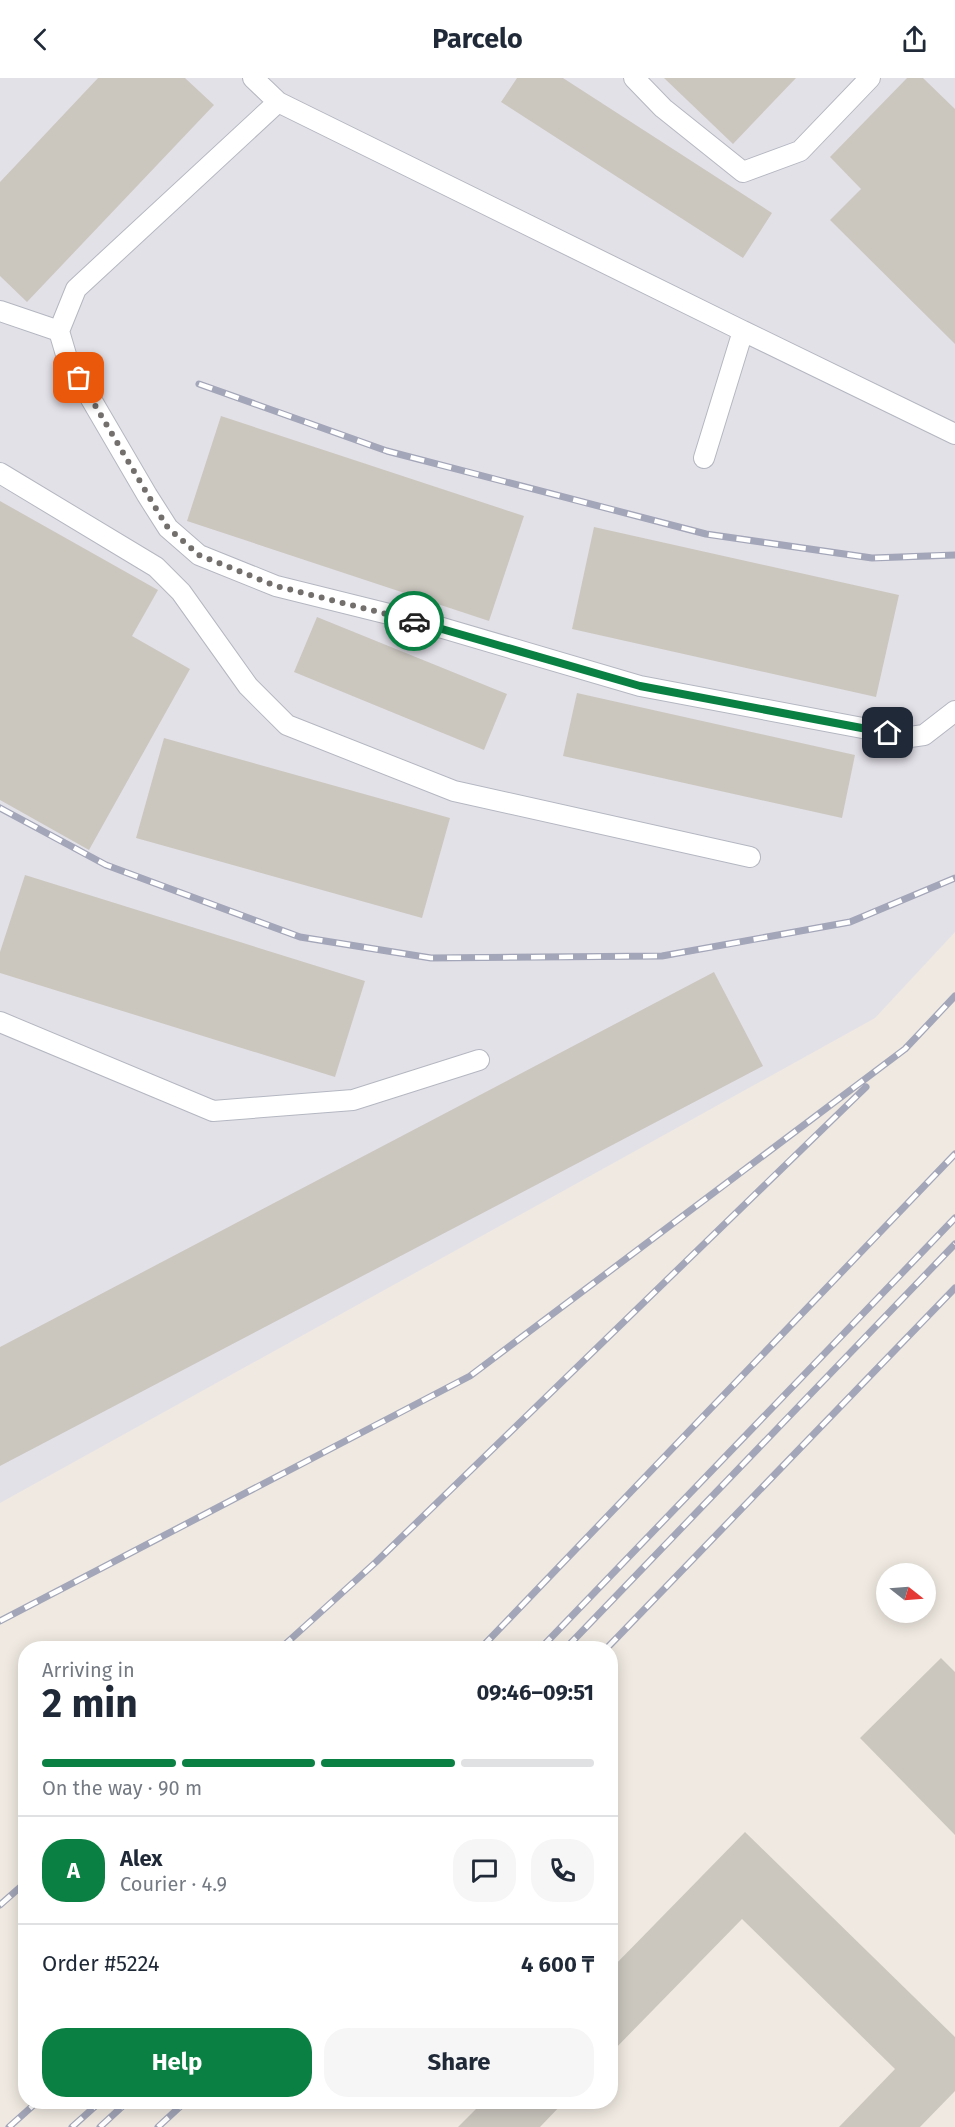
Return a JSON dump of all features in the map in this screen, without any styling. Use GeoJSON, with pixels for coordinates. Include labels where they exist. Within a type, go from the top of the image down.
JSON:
{"type":"FeatureCollection","features":[{"type":"Feature","properties":{"kind":"lane"},"geometry":{"type":"LineString","coordinates":[[253,78],[279,102],[955,434]]}},
{"type":"Feature","properties":{"kind":"lane"},"geometry":{"type":"LineString","coordinates":[[634,78],[663,108],[743,172],[800,152],[870,78]]}},
{"type":"Feature","properties":{"kind":"lane"},"geometry":{"type":"LineString","coordinates":[[279,102],[76,289],[59,331],[68,358],[168,528],[199,555],[276,586],[429,624],[640,686],[910,737],[924,735],[955,711]]}},
{"type":"Feature","properties":{"kind":"lane"},"geometry":{"type":"LineString","coordinates":[[0,311],[59,331]]}},
{"type":"Feature","properties":{"kind":"lane"},"geometry":{"type":"LineString","coordinates":[[704,458],[743,331]]}},
{"type":"Feature","properties":{"kind":"lane"},"geometry":{"type":"LineString","coordinates":[[0,473],[156,567],[181,592],[248,686],[287,725],[454,791],[750,857]]}},
{"type":"Feature","properties":{"kind":"lane"},"geometry":{"type":"LineString","coordinates":[[0,1022],[213,1111],[353,1100],[479,1060]]}},
{"type":"Feature","properties":{"kind":"shaded area"},"geometry":{"type":"Polygon","coordinates":[[[0,78],[955,78],[955,932],[875,1018],[0,1503],[0,78]]]}},
{"type":"Feature","properties":{"kind":"building"},"geometry":{"type":"Polygon","coordinates":[[[98,78],[185,78],[214,105],[27,302],[0,276],[0,182],[98,78]]]}},
{"type":"Feature","properties":{"kind":"building"},"geometry":{"type":"Polygon","coordinates":[[[517,78],[563,78],[772,213],[743,258],[501,102],[517,78]]]}},
{"type":"Feature","properties":{"kind":"building"},"geometry":{"type":"Polygon","coordinates":[[[664,78],[796,78],[733,144],[664,78]]]}},
{"type":"Feature","properties":{"kind":"building"},"geometry":{"type":"Polygon","coordinates":[[[907,78],[923,78],[955,109],[955,344],[830,220],[861,189],[830,157],[907,78]]]}},
{"type":"Feature","properties":{"kind":"building"},"geometry":{"type":"Polygon","coordinates":[[[221,416],[524,516],[489,621],[187,521],[221,416]]]}},
{"type":"Feature","properties":{"kind":"building"},"geometry":{"type":"Polygon","coordinates":[[[0,501],[158,590],[132,636],[190,669],[89,850],[0,800],[0,501]]]}},
{"type":"Feature","properties":{"kind":"building"},"geometry":{"type":"Polygon","coordinates":[[[594,527],[899,595],[876,697],[572,629],[594,527]]]}},
{"type":"Feature","properties":{"kind":"building"},"geometry":{"type":"Polygon","coordinates":[[[317,617],[507,694],[484,750],[294,672],[317,617]]]}},
{"type":"Feature","properties":{"kind":"building"},"geometry":{"type":"Polygon","coordinates":[[[577,693],[855,755],[842,818],[563,756],[577,693]]]}},
{"type":"Feature","properties":{"kind":"building"},"geometry":{"type":"Polygon","coordinates":[[[164,738],[450,818],[422,918],[136,838],[164,738]]]}},
{"type":"Feature","properties":{"kind":"building"},"geometry":{"type":"Polygon","coordinates":[[[25,875],[365,981],[335,1077],[0,973],[0,952],[25,875]]]}},
{"type":"Feature","properties":{"kind":"building"},"geometry":{"type":"Polygon","coordinates":[[[714,972],[763,1066],[0,1466],[0,1347],[714,972]]]}},
{"type":"Feature","properties":{"kind":"building"},"geometry":{"type":"Polygon","coordinates":[[[941,1658],[955,1672],[955,1835],[860,1738],[941,1658]]]}},
{"type":"Feature","properties":{"kind":"building"},"geometry":{"type":"Polygon","coordinates":[[[745,1832],[955,2037],[955,2091],[920,2127],[839,2127],[895,2069],[742,1919],[618,2046],[618,1962],[745,1832]]]}},
{"type":"Feature","properties":{"kind":"building"},"geometry":{"type":"Polygon","coordinates":[[[476,2109],[557,2109],[540,2127],[458,2127],[476,2109]]]}},
{"type":"Feature","properties":{"kind":"railway"},"geometry":{"type":"LineString","coordinates":[[199,384],[387,451],[706,534],[872,558],[955,555]]}},
{"type":"Feature","properties":{"kind":"railway"},"geometry":{"type":"LineString","coordinates":[[0,808],[106,865],[300,937],[431,958],[662,956],[850,922],[955,878]]}},
{"type":"Feature","properties":{"kind":"railway"},"geometry":{"type":"LineString","coordinates":[[0,1621],[470,1376],[905,1049],[955,996]]}},
{"type":"Feature","properties":{"kind":"railway"},"geometry":{"type":"LineString","coordinates":[[289,1641],[376,1562],[866,1087]]}},
{"type":"Feature","properties":{"kind":"railway"},"geometry":{"type":"LineString","coordinates":[[488,1641],[955,1154]]}},
{"type":"Feature","properties":{"kind":"railway"},"geometry":{"type":"LineString","coordinates":[[548,1641],[955,1218]]}},
{"type":"Feature","properties":{"kind":"railway"},"geometry":{"type":"LineString","coordinates":[[573,1641],[955,1244]]}},
{"type":"Feature","properties":{"kind":"railway"},"geometry":{"type":"LineString","coordinates":[[614,1641],[955,1288]]}},
{"type":"Feature","properties":{"kind":"railway"},"geometry":{"type":"LineString","coordinates":[[0,1905],[18,1889]]}},
{"type":"Feature","properties":{"kind":"railway"},"geometry":{"type":"LineString","coordinates":[[9,2127],[29,2109]]}},
{"type":"Feature","properties":{"kind":"railway"},"geometry":{"type":"LineString","coordinates":[[72,2127],[92,2109]]}},
{"type":"Feature","properties":{"kind":"railway"},"geometry":{"type":"LineString","coordinates":[[100,2127],[119,2109]]}},
{"type":"Feature","properties":{"kind":"railway"},"geometry":{"type":"LineString","coordinates":[[158,2127],[177,2109]]}},
{"type":"Feature","properties":{"kind":"way so far"},"geometry":{"type":"LineString","coordinates":[[79,378],[168,528],[199,555],[276,586],[414,621]]}},
{"type":"Feature","properties":{"kind":"route"},"geometry":{"type":"LineString","coordinates":[[414,621],[640,686],[888,733]]}}]}
